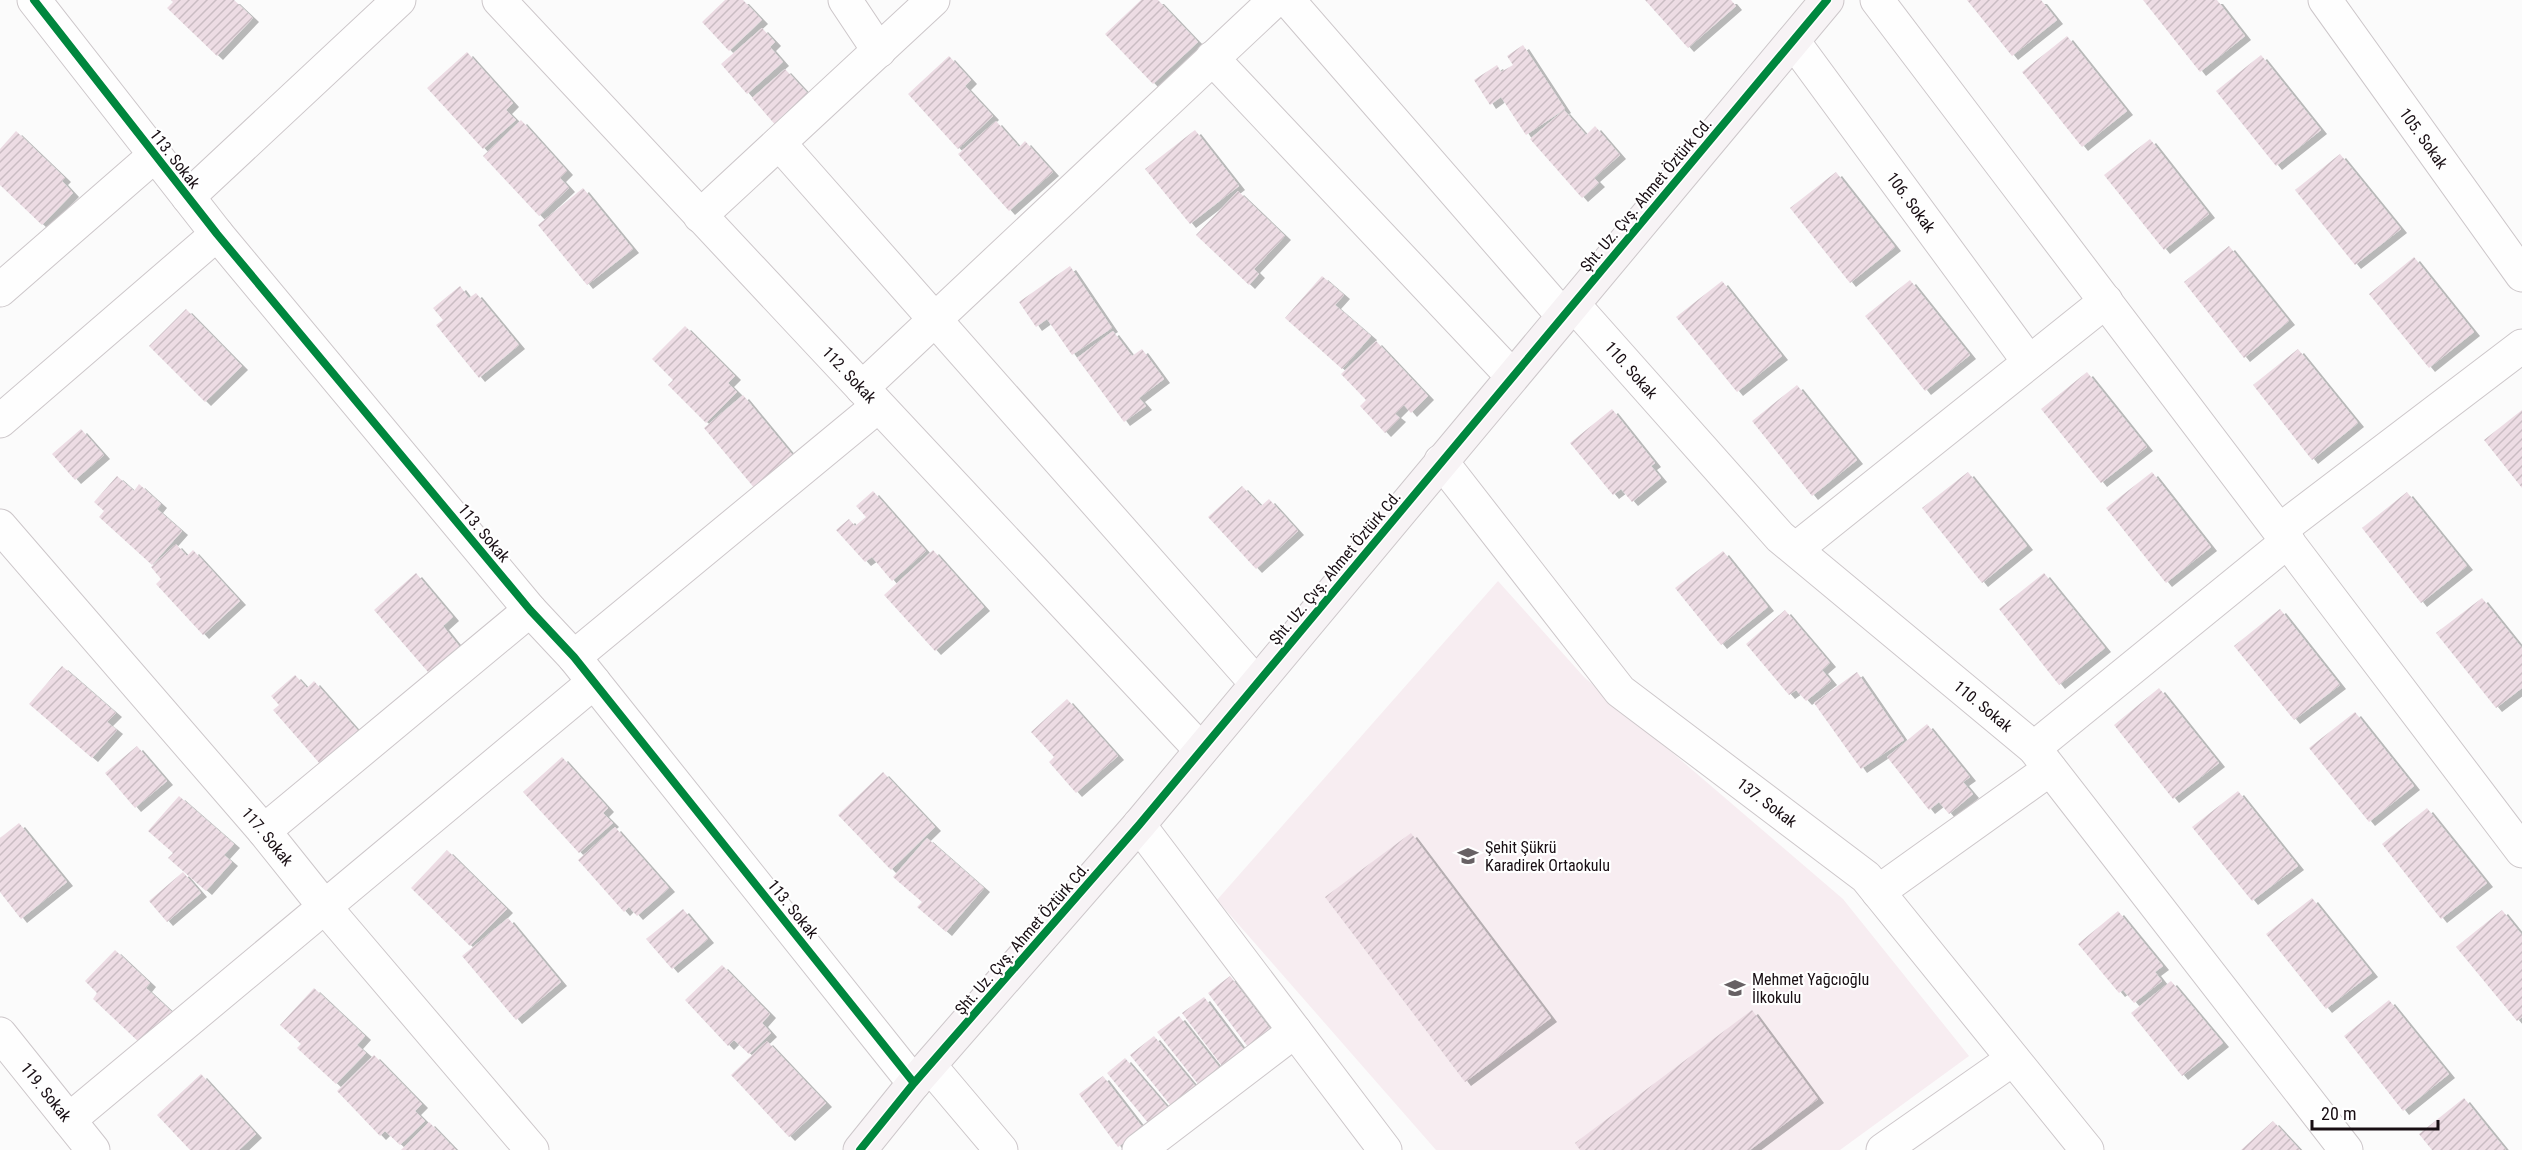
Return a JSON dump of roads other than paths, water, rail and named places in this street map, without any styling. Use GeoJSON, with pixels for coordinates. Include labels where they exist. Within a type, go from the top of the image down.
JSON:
{"type":"FeatureCollection","features":[{"type":"Feature","properties":{"kind":"street","name":"113. Sokak"},"geometry":{"type":"LineString","coordinates":[[34,0],[217,234],[530,609],[574,657],[922,1075],[1001,1150]]}},
{"type":"Feature","properties":{"kind":"street"},"geometry":{"type":"LineString","coordinates":[[188,197],[399,0]]}},
{"type":"Feature","properties":{"kind":"street","name":"112. Sokak"},"geometry":{"type":"LineString","coordinates":[[499,0],[1201,750]]}},
{"type":"Feature","properties":{"kind":"street"},"geometry":{"type":"LineString","coordinates":[[845,0],[879,51]]}},
{"type":"Feature","properties":{"kind":"street"},"geometry":{"type":"LineString","coordinates":[[700,216],[933,0]]}},
{"type":"Feature","properties":{"kind":"street"},"geometry":{"type":"LineString","coordinates":[[574,657],[870,397],[935,320],[1275,0]]}},
{"type":"Feature","properties":{"kind":"street","name":"110. Sokak"},"geometry":{"type":"LineString","coordinates":[[1288,0],[1568,310],[1780,537],[2042,758],[2346,1150]]}},
{"type":"Feature","properties":{"kind":"street","name":"Şht. Uz. Çvş. Ahmet Öztürk Cd."},"geometry":{"type":"LineString","coordinates":[[860,1150],[922,1075],[1139,825],[1827,0]]}},
{"type":"Feature","properties":{"kind":"street"},"geometry":{"type":"LineString","coordinates":[[1877,0],[2522,851]]}},
{"type":"Feature","properties":{"kind":"street","name":"105. Sokak"},"geometry":{"type":"LineString","coordinates":[[2325,0],[2522,275]]}},
{"type":"Feature","properties":{"kind":"street","name":"106. Sokak"},"geometry":{"type":"LineString","coordinates":[[1793,41],[2029,362]]}},
{"type":"Feature","properties":{"kind":"street"},"geometry":{"type":"LineString","coordinates":[[1212,58],[1512,376]]}},
{"type":"Feature","properties":{"kind":"street"},"geometry":{"type":"LineString","coordinates":[[778,143],[1256,683]]}},
{"type":"Feature","properties":{"kind":"street"},"geometry":{"type":"LineString","coordinates":[[0,290],[155,155]]}},
{"type":"Feature","properties":{"kind":"street"},"geometry":{"type":"LineString","coordinates":[[0,421],[217,234]]}},
{"type":"Feature","properties":{"kind":"street"},"geometry":{"type":"LineString","coordinates":[[1796,549],[2106,301]]}},
{"type":"Feature","properties":{"kind":"street"},"geometry":{"type":"LineString","coordinates":[[1878,892],[2042,758],[2284,535],[2522,346]]}},
{"type":"Feature","properties":{"kind":"street","name":"137. Sokak"},"geometry":{"type":"LineString","coordinates":[[1441,461],[1620,691],[1866,877],[2088,1150]]}},
{"type":"Feature","properties":{"kind":"street","name":"117. Sokak"},"geometry":{"type":"LineString","coordinates":[[0,526],[264,831],[324,906],[532,1150]]}},
{"type":"Feature","properties":{"kind":"street"},"geometry":{"type":"LineString","coordinates":[[264,831],[530,609]]}},
{"type":"Feature","properties":{"kind":"street"},"geometry":{"type":"LineString","coordinates":[[69,1120],[594,682]]}},
{"type":"Feature","properties":{"kind":"street"},"geometry":{"type":"LineString","coordinates":[[1139,825],[1385,1150]]}},
{"type":"Feature","properties":{"kind":"street"},"geometry":{"type":"LineString","coordinates":[[1139,1150],[1295,1031]]}},
{"type":"Feature","properties":{"kind":"street","name":"119. Sokak"},"geometry":{"type":"LineString","coordinates":[[0,1034],[93,1150]]}},
{"type":"Feature","properties":{"kind":"street"},"geometry":{"type":"LineString","coordinates":[[1883,1150],[2013,1059]]}},
{"type":"Feature","properties":{"kind":"place","name":"Şehit Şükrü Karadirek Ortaokulu"},"geometry":{"type":"Point","coordinates":[1468,856]}},
{"type":"Feature","properties":{"kind":"place","name":"Mehmet Yağcıoğlu İlkokulu"},"geometry":{"type":"Point","coordinates":[1735,988]}}]}
